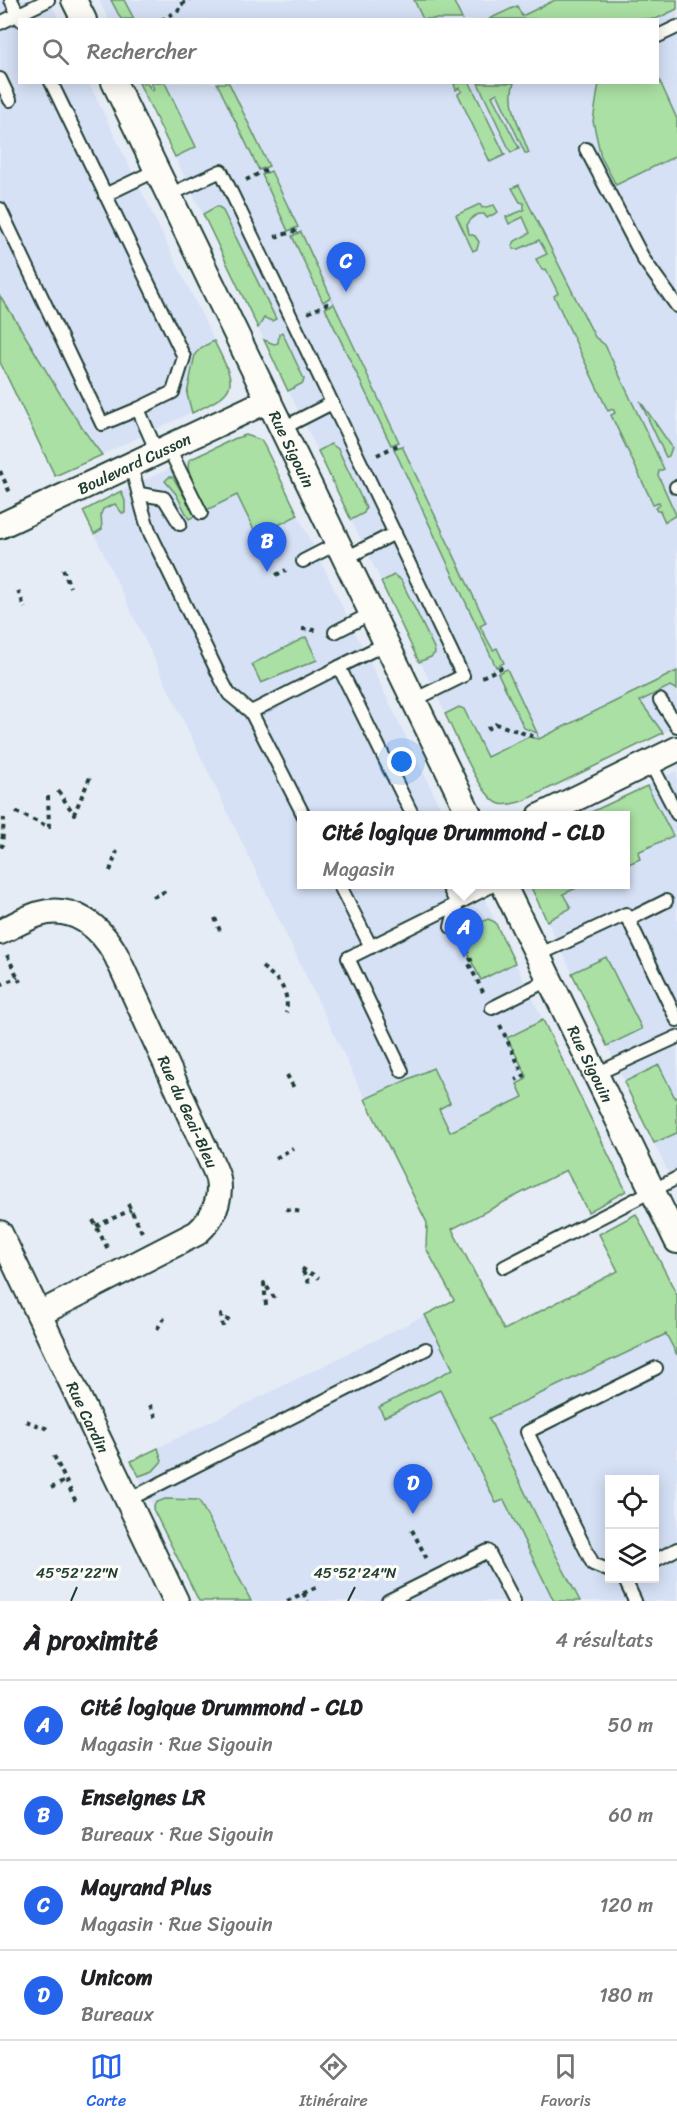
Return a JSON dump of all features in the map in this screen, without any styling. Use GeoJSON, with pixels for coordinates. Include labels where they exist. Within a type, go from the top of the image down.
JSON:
{"type":"FeatureCollection","features":[{"type":"Feature","properties":{"kind":"street"},"geometry":{"type":"LineString","coordinates":[[74,0],[83,18]]}},
{"type":"Feature","properties":{"kind":"street","name":"Rue Sigouin"},"geometry":{"type":"LineString","coordinates":[[115,84],[468,811]]}},
{"type":"Feature","properties":{"kind":"street","name":"Boulevard Cusson"},"geometry":{"type":"LineString","coordinates":[[0,526],[269,400]]}},
{"type":"Feature","properties":{"kind":"street"},"geometry":{"type":"LineString","coordinates":[[550,811],[677,749]]}},
{"type":"Feature","properties":{"kind":"street","name":"Rue Sigouin"},"geometry":{"type":"LineString","coordinates":[[505,889],[677,1241]]}},
{"type":"Feature","properties":{"kind":"street","name":"Rue du Geai-Bleu"},"geometry":{"type":"LineString","coordinates":[[2,941],[38,915],[60,912],[82,919],[93,926],[110,943],[219,1183],[218,1200],[210,1218],[188,1239],[39,1314]]}},
{"type":"Feature","properties":{"kind":"street","name":"Rue Cardin"},"geometry":{"type":"LineString","coordinates":[[0,1233],[128,1500],[170,1599]]}},
{"type":"Feature","properties":{"kind":"lane"},"geometry":{"type":"LineString","coordinates":[[11,0],[19,17]]}},
{"type":"Feature","properties":{"kind":"lane"},"geometry":{"type":"LineString","coordinates":[[0,23],[19,17],[48,0]]}},
{"type":"Feature","properties":{"kind":"lane"},"geometry":{"type":"LineString","coordinates":[[659,35],[677,27]]}},
{"type":"Feature","properties":{"kind":"lane"},"geometry":{"type":"LineString","coordinates":[[0,79],[10,100]]}},
{"type":"Feature","properties":{"kind":"lane"},"geometry":{"type":"LineString","coordinates":[[0,209],[102,424],[173,392],[184,357],[52,84]]}},
{"type":"Feature","properties":{"kind":"lane"},"geometry":{"type":"LineString","coordinates":[[586,149],[644,260],[677,306]]}},
{"type":"Feature","properties":{"kind":"lane"},"geometry":{"type":"LineString","coordinates":[[105,195],[157,170]]}},
{"type":"Feature","properties":{"kind":"lane"},"geometry":{"type":"LineString","coordinates":[[169,195],[221,171],[463,676],[414,700]]}},
{"type":"Feature","properties":{"kind":"lane"},"geometry":{"type":"LineString","coordinates":[[283,428],[332,403]]}},
{"type":"Feature","properties":{"kind":"lane"},"geometry":{"type":"LineString","coordinates":[[138,409],[201,513]]}},
{"type":"Feature","properties":{"kind":"lane"},"geometry":{"type":"LineString","coordinates":[[130,465],[140,494],[141,511],[150,535],[229,694],[251,712],[301,811]]}},
{"type":"Feature","properties":{"kind":"lane"},"geometry":{"type":"LineString","coordinates":[[140,494],[164,498],[180,524]]}},
{"type":"Feature","properties":{"kind":"lane"},"geometry":{"type":"LineString","coordinates":[[303,561],[395,533]]}},
{"type":"Feature","properties":{"kind":"lane"},"geometry":{"type":"LineString","coordinates":[[335,632],[372,613]]}},
{"type":"Feature","properties":{"kind":"lane"},"geometry":{"type":"LineString","coordinates":[[251,712],[387,643]]}},
{"type":"Feature","properties":{"kind":"lane"},"geometry":{"type":"LineString","coordinates":[[339,667],[410,811]]}},
{"type":"Feature","properties":{"kind":"lane"},"geometry":{"type":"LineString","coordinates":[[660,700],[677,726]]}},
{"type":"Feature","properties":{"kind":"lane"},"geometry":{"type":"LineString","coordinates":[[650,762],[677,814]]}},
{"type":"Feature","properties":{"kind":"lane"},"geometry":{"type":"LineString","coordinates":[[341,889],[371,947]]}},
{"type":"Feature","properties":{"kind":"lane"},"geometry":{"type":"LineString","coordinates":[[449,889],[457,904],[453,931]]}},
{"type":"Feature","properties":{"kind":"lane"},"geometry":{"type":"LineString","coordinates":[[402,1071],[348,958],[487,889]]}},
{"type":"Feature","properties":{"kind":"lane"},"geometry":{"type":"LineString","coordinates":[[628,920],[666,901]]}},
{"type":"Feature","properties":{"kind":"lane"},"geometry":{"type":"LineString","coordinates":[[538,955],[626,914],[677,1020]]}},
{"type":"Feature","properties":{"kind":"lane"},"geometry":{"type":"LineString","coordinates":[[492,1008],[550,979]]}},
{"type":"Feature","properties":{"kind":"lane"},"geometry":{"type":"LineString","coordinates":[[596,1074],[677,1037]]}},
{"type":"Feature","properties":{"kind":"lane"},"geometry":{"type":"LineString","coordinates":[[504,1268],[677,1178]]}},
{"type":"Feature","properties":{"kind":"lane"},"geometry":{"type":"LineString","coordinates":[[128,1500],[426,1349]]}},
{"type":"Feature","properties":{"kind":"lane"},"geometry":{"type":"LineString","coordinates":[[605,1569],[592,1564],[527,1432],[657,1368]]}},
{"type":"Feature","properties":{"kind":"lane"},"geometry":{"type":"LineString","coordinates":[[659,1558],[677,1549]]}},
{"type":"Feature","properties":{"kind":"lane"},"geometry":{"type":"LineString","coordinates":[[388,1601],[488,1551],[514,1601]]}},
{"type":"Feature","properties":{"kind":"lane"},"geometry":{"type":"LineString","coordinates":[[626,1583],[635,1601]]}},
{"type":"Feature","properties":{"kind":"path"},"geometry":{"type":"LineString","coordinates":[[165,18],[178,11],[180,5],[190,0]]}},
{"type":"Feature","properties":{"kind":"path"},"geometry":{"type":"LineString","coordinates":[[261,173],[270,168]]}},
{"type":"Feature","properties":{"kind":"path"},"geometry":{"type":"LineString","coordinates":[[290,234],[299,230]]}},
{"type":"Feature","properties":{"kind":"path"},"geometry":{"type":"LineString","coordinates":[[324,305],[333,301]]}},
{"type":"Feature","properties":{"kind":"path"},"geometry":{"type":"LineString","coordinates":[[392,447],[400,444]]}},
{"type":"Feature","properties":{"kind":"path"},"geometry":{"type":"LineString","coordinates":[[63,568],[70,587]]}},
{"type":"Feature","properties":{"kind":"path"},"geometry":{"type":"LineString","coordinates":[[18,591],[25,608]]}},
{"type":"Feature","properties":{"kind":"path"},"geometry":{"type":"LineString","coordinates":[[497,669],[506,666]]}},
{"type":"Feature","properties":{"kind":"path"},"geometry":{"type":"LineString","coordinates":[[487,729],[496,724],[538,736]]}},
{"type":"Feature","properties":{"kind":"path"},"geometry":{"type":"LineString","coordinates":[[58,791],[74,814],[91,775]]}},
{"type":"Feature","properties":{"kind":"path"},"geometry":{"type":"LineString","coordinates":[[16,812],[50,828],[48,796]]}},
{"type":"Feature","properties":{"kind":"path"},"geometry":{"type":"LineString","coordinates":[[0,845],[2,846],[4,818]]}},
{"type":"Feature","properties":{"kind":"path"},"geometry":{"type":"LineString","coordinates":[[110,871],[117,851]]}},
{"type":"Feature","properties":{"kind":"path"},"geometry":{"type":"LineString","coordinates":[[153,897],[168,890]]}},
{"type":"Feature","properties":{"kind":"path"},"geometry":{"type":"LineString","coordinates":[[215,918],[220,931]]}},
{"type":"Feature","properties":{"kind":"path"},"geometry":{"type":"LineString","coordinates":[[453,931],[472,962],[469,964],[478,982]]}},
{"type":"Feature","properties":{"kind":"path"},"geometry":{"type":"LineString","coordinates":[[0,985],[19,979],[2,941]]}},
{"type":"Feature","properties":{"kind":"path"},"geometry":{"type":"LineString","coordinates":[[262,967],[279,981],[288,1002],[286,1013]]}},
{"type":"Feature","properties":{"kind":"path"},"geometry":{"type":"LineString","coordinates":[[506,1039],[524,1076],[516,1080]]}},
{"type":"Feature","properties":{"kind":"path"},"geometry":{"type":"LineString","coordinates":[[287,1075],[294,1088]]}},
{"type":"Feature","properties":{"kind":"path"},"geometry":{"type":"LineString","coordinates":[[276,1158],[292,1148]]}},
{"type":"Feature","properties":{"kind":"path"},"geometry":{"type":"LineString","coordinates":[[128,1204],[154,1255]]}},
{"type":"Feature","properties":{"kind":"path"},"geometry":{"type":"LineString","coordinates":[[286,1209],[301,1212]]}},
{"type":"Feature","properties":{"kind":"path"},"geometry":{"type":"LineString","coordinates":[[96,1226],[131,1210]]}},
{"type":"Feature","properties":{"kind":"path"},"geometry":{"type":"LineString","coordinates":[[93,1220],[120,1272]]}},
{"type":"Feature","properties":{"kind":"path"},"geometry":{"type":"LineString","coordinates":[[309,1283],[301,1268],[319,1278]]}},
{"type":"Feature","properties":{"kind":"path"},"geometry":{"type":"LineString","coordinates":[[266,1305],[264,1283],[276,1300]]}},
{"type":"Feature","properties":{"kind":"path"},"geometry":{"type":"LineString","coordinates":[[223,1328],[221,1315],[232,1323]]}},
{"type":"Feature","properties":{"kind":"path"},"geometry":{"type":"LineString","coordinates":[[157,1329],[165,1317]]}},
{"type":"Feature","properties":{"kind":"path"},"geometry":{"type":"LineString","coordinates":[[150,1405],[156,1418]]}},
{"type":"Feature","properties":{"kind":"path"},"geometry":{"type":"LineString","coordinates":[[26,1421],[48,1429]]}},
{"type":"Feature","properties":{"kind":"path"},"geometry":{"type":"LineString","coordinates":[[54,1456],[77,1504]]}},
{"type":"Feature","properties":{"kind":"path"},"geometry":{"type":"LineString","coordinates":[[51,1488],[65,1481]]}},
{"type":"Feature","properties":{"kind":"path"},"geometry":{"type":"LineString","coordinates":[[412,1530],[437,1577]]}},
{"type":"Feature","properties":{"kind":"path"},"geometry":{"type":"LineString","coordinates":[[289,1592],[290,1600],[319,1586]]}},
{"type":"Feature","properties":{"kind":"path"},"geometry":{"type":"LineString","coordinates":[[303,1593],[308,1601]]}},
{"type":"Feature","properties":{"kind":"shaded area"},"geometry":{"type":"Polygon","coordinates":[[[0,0],[49,0],[58,18],[18,18],[18,84],[89,84],[231,379],[228,391],[220,399],[63,473],[0,344],[0,0]]]}},
{"type":"Feature","properties":{"kind":"shaded area"},"geometry":{"type":"Polygon","coordinates":[[[99,0],[677,0],[677,726],[523,801],[499,804],[483,791],[139,84],[659,84],[659,18],[108,18],[99,0]]]}},
{"type":"Feature","properties":{"kind":"shaded area"},"geometry":{"type":"Polygon","coordinates":[[[246,435],[261,440],[265,447],[442,811],[297,811],[297,889],[480,889],[581,1099],[411,1190],[365,1099],[83,511],[246,435]]]}},
{"type":"Feature","properties":{"kind":"shaded area"},"geometry":{"type":"Polygon","coordinates":[[[677,771],[677,1191],[532,889],[630,889],[630,811],[593,811],[677,771]]]}},
{"type":"Feature","properties":{"kind":"shaded area"},"geometry":{"type":"Polygon","coordinates":[[[454,1301],[482,1358],[677,1321],[677,1601],[199,1601],[131,1461],[454,1301]]]}},
{"type":"Feature","properties":{"kind":"green space"},"geometry":{"type":"Polygon","coordinates":[[[111,0],[124,0],[133,18],[120,18],[111,0]]]}},
{"type":"Feature","properties":{"kind":"green space"},"geometry":{"type":"Polygon","coordinates":[[[414,0],[453,0],[462,18],[423,18],[414,0]]]}},
{"type":"Feature","properties":{"kind":"green space"},"geometry":{"type":"Polygon","coordinates":[[[555,0],[677,0],[677,9],[658,18],[491,18],[517,6],[522,16],[555,0]]]}},
{"type":"Feature","properties":{"kind":"green space"},"geometry":{"type":"Polygon","coordinates":[[[659,79],[677,119],[677,153],[672,158],[616,185],[601,157],[593,121],[599,84],[659,84],[659,79]]]}},
{"type":"Feature","properties":{"kind":"green space"},"geometry":{"type":"Polygon","coordinates":[[[139,84],[148,84],[152,91],[154,89],[152,84],[165,84],[196,147],[175,157],[139,84]]]}},
{"type":"Feature","properties":{"kind":"green space"},"geometry":{"type":"Polygon","coordinates":[[[217,84],[229,84],[269,166],[259,170],[217,84]]]}},
{"type":"Feature","properties":{"kind":"green space"},"geometry":{"type":"Polygon","coordinates":[[[454,84],[470,84],[505,155],[490,162],[458,94],[462,91],[459,88],[456,90],[454,84]]]}},
{"type":"Feature","properties":{"kind":"green space"},"geometry":{"type":"Polygon","coordinates":[[[478,84],[514,84],[513,109],[529,153],[525,153],[497,93],[492,96],[519,148],[511,153],[478,84]]]}},
{"type":"Feature","properties":{"kind":"green space"},"geometry":{"type":"Polygon","coordinates":[[[271,171],[298,227],[288,231],[262,175],[271,171]]]}},
{"type":"Feature","properties":{"kind":"green space"},"geometry":{"type":"Polygon","coordinates":[[[519,185],[595,337],[605,345],[664,469],[659,471],[658,475],[676,515],[665,522],[660,511],[655,508],[660,505],[659,502],[653,504],[611,415],[615,413],[613,409],[608,411],[554,296],[558,293],[546,269],[542,270],[536,259],[547,254],[539,240],[519,249],[514,249],[512,246],[515,241],[530,233],[523,217],[509,224],[506,217],[524,210],[524,203],[520,202],[512,188],[519,185]]]}},
{"type":"Feature","properties":{"kind":"green space"},"geometry":{"type":"Polygon","coordinates":[[[480,204],[482,208],[494,205],[498,212],[487,218],[484,214],[476,215],[467,225],[469,234],[475,236],[479,242],[477,249],[473,251],[456,215],[480,204]]]}},
{"type":"Feature","properties":{"kind":"green space"},"geometry":{"type":"Polygon","coordinates":[[[217,206],[222,209],[276,319],[272,321],[264,318],[258,328],[203,214],[217,206]]]}},
{"type":"Feature","properties":{"kind":"green space"},"geometry":{"type":"Polygon","coordinates":[[[301,232],[331,297],[323,302],[292,236],[301,232]]]}},
{"type":"Feature","properties":{"kind":"green space"},"geometry":{"type":"Polygon","coordinates":[[[0,296],[102,455],[55,476],[0,362],[0,296]]]}},
{"type":"Feature","properties":{"kind":"green space"},"geometry":{"type":"Polygon","coordinates":[[[334,304],[399,442],[391,445],[325,308],[334,304]]]}},
{"type":"Feature","properties":{"kind":"green space"},"geometry":{"type":"Polygon","coordinates":[[[282,332],[304,379],[303,383],[288,391],[264,340],[274,344],[278,343],[279,334],[282,332]]]}},
{"type":"Feature","properties":{"kind":"green space"},"geometry":{"type":"Polygon","coordinates":[[[214,341],[227,368],[230,386],[219,399],[192,413],[187,394],[195,354],[202,347],[214,341]]]}},
{"type":"Feature","properties":{"kind":"green space"},"geometry":{"type":"Polygon","coordinates":[[[640,401],[672,447],[669,456],[666,457],[640,401]]]}},
{"type":"Feature","properties":{"kind":"green space"},"geometry":{"type":"Polygon","coordinates":[[[246,435],[261,440],[298,515],[257,536],[237,495],[207,510],[188,468],[189,460],[246,435]]]}},
{"type":"Feature","properties":{"kind":"green space"},"geometry":{"type":"Polygon","coordinates":[[[331,444],[338,449],[366,508],[364,513],[351,520],[318,451],[331,444]]]}},
{"type":"Feature","properties":{"kind":"green space"},"geometry":{"type":"Polygon","coordinates":[[[402,446],[486,623],[480,626],[493,650],[497,648],[504,663],[496,667],[394,449],[402,446]]]}},
{"type":"Feature","properties":{"kind":"green space"},"geometry":{"type":"Polygon","coordinates":[[[173,477],[195,516],[189,519],[176,494],[165,481],[173,477]]]}},
{"type":"Feature","properties":{"kind":"green space"},"geometry":{"type":"Polygon","coordinates":[[[121,491],[125,501],[125,513],[122,513],[115,504],[103,509],[102,529],[94,534],[83,511],[121,491]]]}},
{"type":"Feature","properties":{"kind":"green space"},"geometry":{"type":"Polygon","coordinates":[[[394,575],[401,580],[434,648],[435,653],[431,657],[419,662],[381,582],[394,575]]]}},
{"type":"Feature","properties":{"kind":"green space"},"geometry":{"type":"Polygon","coordinates":[[[306,637],[317,660],[261,683],[252,664],[306,637]]]}},
{"type":"Feature","properties":{"kind":"green space"},"geometry":{"type":"Polygon","coordinates":[[[507,669],[537,733],[524,728],[498,673],[507,669]]]}},
{"type":"Feature","properties":{"kind":"green space"},"geometry":{"type":"Polygon","coordinates":[[[677,671],[677,690],[670,686],[640,701],[663,733],[523,801],[512,804],[500,804],[485,790],[469,764],[445,714],[459,707],[464,709],[487,757],[528,737],[539,739],[677,671]]]}},
{"type":"Feature","properties":{"kind":"green space"},"geometry":{"type":"Polygon","coordinates":[[[647,786],[673,836],[638,852],[640,859],[630,863],[630,811],[594,811],[647,786]]]}},
{"type":"Feature","properties":{"kind":"green space"},"geometry":{"type":"Polygon","coordinates":[[[532,889],[574,889],[563,894],[571,908],[547,921],[532,889]]]}},
{"type":"Feature","properties":{"kind":"green space"},"geometry":{"type":"Polygon","coordinates":[[[488,919],[495,922],[515,963],[481,980],[460,938],[466,935],[464,931],[488,919]]]}},
{"type":"Feature","properties":{"kind":"green space"},"geometry":{"type":"Polygon","coordinates":[[[606,957],[642,1029],[607,1046],[572,973],[606,957]]]}},
{"type":"Feature","properties":{"kind":"green space"},"geometry":{"type":"Polygon","coordinates":[[[543,1020],[626,1191],[588,1212],[566,1170],[452,1229],[504,1330],[618,1271],[599,1234],[636,1214],[677,1295],[677,1355],[666,1334],[489,1418],[580,1601],[554,1601],[504,1500],[496,1503],[440,1390],[384,1417],[379,1407],[453,1369],[425,1315],[454,1300],[426,1248],[427,1223],[365,1099],[433,1068],[450,1103],[439,1109],[450,1132],[523,1097],[517,1084],[527,1076],[507,1038],[543,1020]]]}},
{"type":"Feature","properties":{"kind":"green space"},"geometry":{"type":"Polygon","coordinates":[[[659,1065],[675,1098],[677,1097],[677,1133],[654,1143],[624,1082],[659,1065]]]}},
{"type":"Feature","properties":{"kind":"green space"},"geometry":{"type":"Polygon","coordinates":[[[158,1448],[162,1461],[153,1471],[139,1476],[131,1461],[158,1448]]]}},
{"type":"Feature","properties":{"kind":"green space"},"geometry":{"type":"Polygon","coordinates":[[[165,1499],[199,1500],[251,1601],[199,1601],[153,1509],[155,1503],[165,1499]]]}},
{"type":"Feature","properties":{"kind":"place","name":"Mayrand Plus"},"geometry":{"type":"Point","coordinates":[346,292]}},
{"type":"Feature","properties":{"kind":"place","name":"Enseignes LR"},"geometry":{"type":"Point","coordinates":[267,572]}},
{"type":"Feature","properties":{"kind":"place","name":"Cité logique Drummond - CLD"},"geometry":{"type":"Point","coordinates":[464,958]}},
{"type":"Feature","properties":{"kind":"place","name":"Unicom"},"geometry":{"type":"Point","coordinates":[413,1514]}}]}
